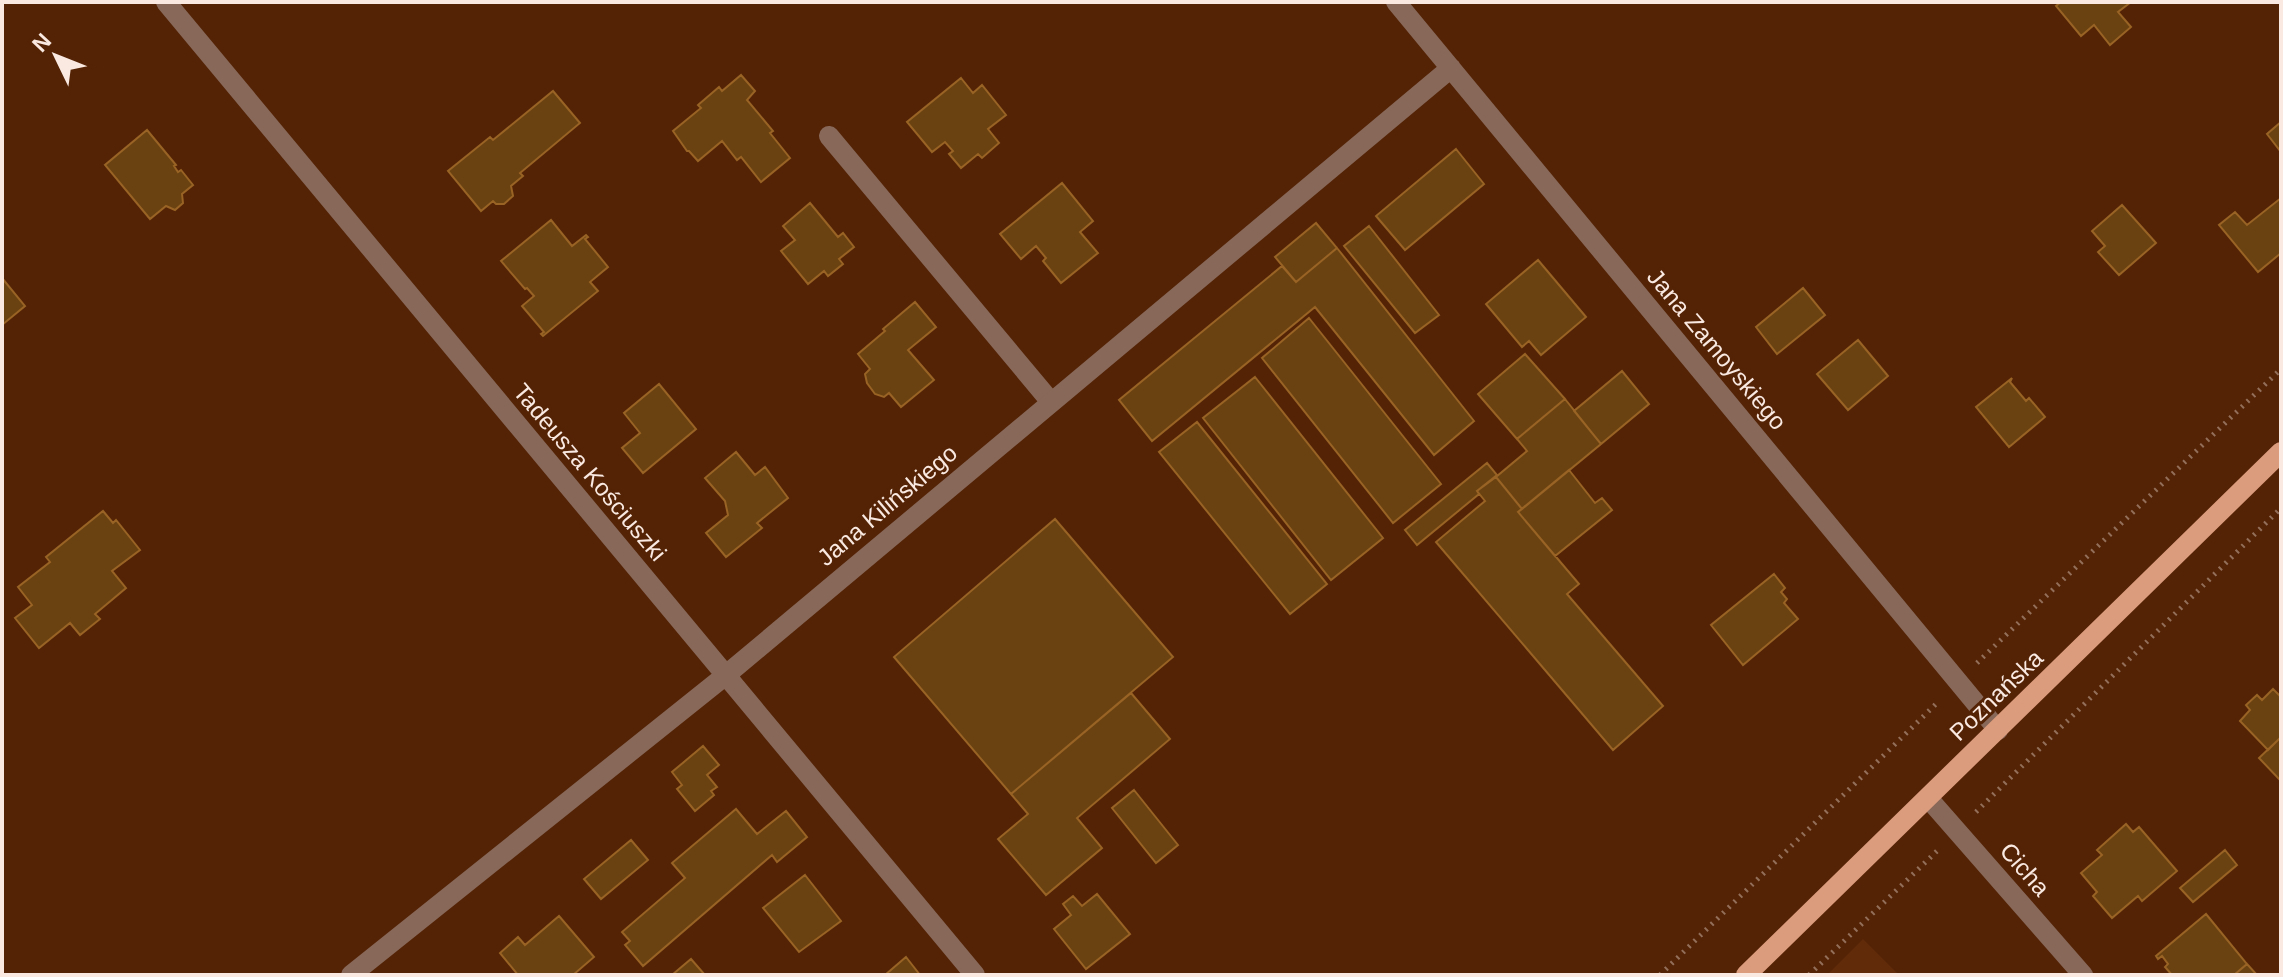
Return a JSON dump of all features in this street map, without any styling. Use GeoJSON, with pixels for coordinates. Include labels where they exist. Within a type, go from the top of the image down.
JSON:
{"type":"FeatureCollection","features":[{"type":"Feature","properties":{"kind":"main road","name":"Poznańska"},"geometry":{"type":"LineString","coordinates":[[1746,975],[2281,452]]}},
{"type":"Feature","properties":{"kind":"street","name":"Tadeusza Kościuszki"},"geometry":{"type":"LineString","coordinates":[[166,2],[975,975]]}},
{"type":"Feature","properties":{"kind":"street","name":"Jana Zamoyskiego"},"geometry":{"type":"LineString","coordinates":[[1396,2],[1998,730]]}},
{"type":"Feature","properties":{"kind":"street","name":"Jana Kilińskiego"},"geometry":{"type":"LineString","coordinates":[[351,975],[726,675],[1451,68]]}},
{"type":"Feature","properties":{"kind":"street"},"geometry":{"type":"LineString","coordinates":[[829,136],[1051,402]]}},
{"type":"Feature","properties":{"kind":"street","name":"Cicha"},"geometry":{"type":"LineString","coordinates":[[1928,798],[2083,975]]}},
{"type":"Feature","properties":{"kind":"path"},"geometry":{"type":"LineString","coordinates":[[1809,975],[2281,508]]}},
{"type":"Feature","properties":{"kind":"shaded area"},"geometry":{"type":"Polygon","coordinates":[[[1863,939],[1899,975],[1827,975],[1863,939]]]}},
{"type":"Feature","properties":{"kind":"building"},"geometry":{"type":"Polygon","coordinates":[[[2061,2],[2131,2],[2118,12],[2131,27],[2110,45],[2094,25],[2081,36],[2056,6],[2061,2]]]}},
{"type":"Feature","properties":{"kind":"building"},"geometry":{"type":"Polygon","coordinates":[[[741,75],[755,91],[747,100],[773,131],[770,133],[790,158],[761,182],[741,157],[737,160],[722,141],[698,161],[673,131],[701,108],[698,105],[719,87],[722,91],[741,75]]]}},
{"type":"Feature","properties":{"kind":"building"},"geometry":{"type":"Polygon","coordinates":[[[961,78],[973,93],[982,85],[1006,115],[988,129],[999,143],[982,158],[978,154],[961,168],[949,154],[953,151],[945,142],[932,152],[907,122],[961,78]]]}},
{"type":"Feature","properties":{"kind":"building"},"geometry":{"type":"Polygon","coordinates":[[[553,91],[580,123],[520,173],[523,176],[511,186],[513,196],[504,204],[493,201],[481,211],[448,171],[490,137],[493,140],[553,91]]]}},
{"type":"Feature","properties":{"kind":"building"},"geometry":{"type":"Polygon","coordinates":[[[2281,122],[2281,152],[2267,134],[2281,122]]]}},
{"type":"Feature","properties":{"kind":"building"},"geometry":{"type":"Polygon","coordinates":[[[147,130],[176,165],[178,172],[181,170],[193,185],[182,194],[183,203],[175,210],[166,206],[150,219],[105,165],[147,130]]]}},
{"type":"Feature","properties":{"kind":"building"},"geometry":{"type":"Polygon","coordinates":[[[1456,149],[1484,184],[1405,250],[1376,216],[1456,149]]]}},
{"type":"Feature","properties":{"kind":"building"},"geometry":{"type":"Polygon","coordinates":[[[1062,183],[1093,221],[1080,232],[1098,253],[1061,283],[1043,261],[1046,258],[1036,246],[1021,259],[1000,234],[1062,183]]]}},
{"type":"Feature","properties":{"kind":"building"},"geometry":{"type":"Polygon","coordinates":[[[2281,198],[2281,253],[2258,272],[2219,225],[2235,212],[2247,225],[2281,198]]]}},
{"type":"Feature","properties":{"kind":"building"},"geometry":{"type":"Polygon","coordinates":[[[810,203],[838,237],[843,233],[854,247],[839,259],[843,264],[828,276],[824,271],[808,284],[781,251],[795,240],[783,226],[810,203]]]}},
{"type":"Feature","properties":{"kind":"building"},"geometry":{"type":"Polygon","coordinates":[[[2122,205],[2156,243],[2119,275],[2098,252],[2105,246],[2092,231],[2122,205]]]}},
{"type":"Feature","properties":{"kind":"building"},"geometry":{"type":"Polygon","coordinates":[[[551,220],[572,246],[586,235],[588,237],[585,239],[608,267],[590,282],[598,291],[543,336],[541,334],[544,332],[522,306],[534,296],[501,261],[551,220]]]}},
{"type":"Feature","properties":{"kind":"building"},"geometry":{"type":"Polygon","coordinates":[[[1316,223],[1337,248],[1296,282],[1275,257],[1316,223]]]}},
{"type":"Feature","properties":{"kind":"building"},"geometry":{"type":"Polygon","coordinates":[[[1369,226],[1439,315],[1415,333],[1344,246],[1369,226]]]}},
{"type":"Feature","properties":{"kind":"building"},"geometry":{"type":"Polygon","coordinates":[[[1337,248],[1474,421],[1434,455],[1315,307],[1152,441],[1119,400],[1282,266],[1296,282],[1337,248]]]}},
{"type":"Feature","properties":{"kind":"building"},"geometry":{"type":"Polygon","coordinates":[[[1538,260],[1586,317],[1541,355],[1529,341],[1522,347],[1486,304],[1538,260]]]}},
{"type":"Feature","properties":{"kind":"building"},"geometry":{"type":"Polygon","coordinates":[[[2,278],[25,306],[2,325],[2,278]]]}},
{"type":"Feature","properties":{"kind":"building"},"geometry":{"type":"Polygon","coordinates":[[[1803,288],[1825,315],[1777,354],[1756,327],[1803,288]]]}},
{"type":"Feature","properties":{"kind":"building"},"geometry":{"type":"Polygon","coordinates":[[[915,302],[936,327],[908,350],[934,380],[901,407],[889,393],[884,397],[875,394],[865,374],[870,369],[858,354],[915,302]]]}},
{"type":"Feature","properties":{"kind":"building"},"geometry":{"type":"Polygon","coordinates":[[[1309,318],[1441,484],[1393,523],[1262,358],[1309,318]]]}},
{"type":"Feature","properties":{"kind":"building"},"geometry":{"type":"Polygon","coordinates":[[[1858,340],[1888,376],[1848,410],[1817,374],[1858,340]]]}},
{"type":"Feature","properties":{"kind":"building"},"geometry":{"type":"Polygon","coordinates":[[[1525,354],[1565,399],[1517,439],[1478,394],[1525,354]]]}},
{"type":"Feature","properties":{"kind":"building"},"geometry":{"type":"Polygon","coordinates":[[[1622,371],[1649,404],[1601,444],[1574,411],[1622,371]]]}},
{"type":"Feature","properties":{"kind":"building"},"geometry":{"type":"Polygon","coordinates":[[[1255,377],[1383,538],[1331,580],[1203,418],[1255,377]]]}},
{"type":"Feature","properties":{"kind":"building"},"geometry":{"type":"Polygon","coordinates":[[[2012,378],[2010,382],[2026,401],[2029,398],[2045,417],[2009,447],[1976,407],[2012,378]]]}},
{"type":"Feature","properties":{"kind":"building"},"geometry":{"type":"Polygon","coordinates":[[[659,384],[696,429],[643,473],[622,448],[640,433],[624,413],[659,384]]]}},
{"type":"Feature","properties":{"kind":"building"},"geometry":{"type":"Polygon","coordinates":[[[1565,399],[1601,444],[1522,509],[1496,477],[1527,451],[1517,439],[1565,399]]]}},
{"type":"Feature","properties":{"kind":"building"},"geometry":{"type":"Polygon","coordinates":[[[1197,422],[1327,584],[1290,614],[1159,452],[1197,422]]]}},
{"type":"Feature","properties":{"kind":"building"},"geometry":{"type":"Polygon","coordinates":[[[736,452],[755,475],[765,467],[788,498],[757,523],[762,528],[726,557],[706,533],[728,515],[725,501],[705,478],[736,452]]]}},
{"type":"Feature","properties":{"kind":"building"},"geometry":{"type":"Polygon","coordinates":[[[1487,463],[1497,475],[1477,491],[1479,494],[1417,545],[1405,530],[1487,463]]]}},
{"type":"Feature","properties":{"kind":"building"},"geometry":{"type":"Polygon","coordinates":[[[1569,470],[1595,503],[1602,498],[1612,510],[1555,556],[1518,512],[1569,470]]]}},
{"type":"Feature","properties":{"kind":"building"},"geometry":{"type":"Polygon","coordinates":[[[1496,477],[1522,509],[1518,512],[1579,584],[1567,594],[1663,706],[1613,750],[1436,542],[1485,501],[1477,491],[1496,477]]]}},
{"type":"Feature","properties":{"kind":"building"},"geometry":{"type":"Polygon","coordinates":[[[103,511],[113,523],[116,520],[140,550],[112,571],[126,588],[95,614],[100,619],[80,635],[70,623],[39,648],[15,618],[32,605],[18,587],[50,562],[46,557],[103,511]]]}},
{"type":"Feature","properties":{"kind":"building"},"geometry":{"type":"Polygon","coordinates":[[[1055,519],[1173,657],[1011,794],[894,657],[1055,519]]]}},
{"type":"Feature","properties":{"kind":"building"},"geometry":{"type":"Polygon","coordinates":[[[1774,574],[1785,588],[1781,592],[1787,599],[1784,603],[1798,619],[1743,665],[1711,625],[1774,574]]]}},
{"type":"Feature","properties":{"kind":"building"},"geometry":{"type":"Polygon","coordinates":[[[2273,689],[2281,697],[2281,737],[2268,750],[2240,721],[2250,710],[2246,705],[2257,695],[2262,700],[2273,689]]]}},
{"type":"Feature","properties":{"kind":"building"},"geometry":{"type":"Polygon","coordinates":[[[1131,693],[1170,739],[1077,818],[1102,848],[1046,895],[998,839],[1028,814],[1011,794],[1131,693]]]}},
{"type":"Feature","properties":{"kind":"building"},"geometry":{"type":"Polygon","coordinates":[[[2281,737],[2281,778],[2280,780],[2259,758],[2281,737]]]}},
{"type":"Feature","properties":{"kind":"building"},"geometry":{"type":"Polygon","coordinates":[[[703,746],[719,765],[707,775],[717,787],[711,791],[714,795],[695,811],[677,789],[682,785],[672,772],[703,746]]]}},
{"type":"Feature","properties":{"kind":"building"},"geometry":{"type":"Polygon","coordinates":[[[1134,790],[1178,845],[1156,863],[1112,808],[1134,790]]]}},
{"type":"Feature","properties":{"kind":"building"},"geometry":{"type":"Polygon","coordinates":[[[736,809],[757,834],[786,811],[807,837],[777,862],[772,855],[643,966],[625,945],[630,941],[622,932],[685,878],[672,863],[736,809]]]}},
{"type":"Feature","properties":{"kind":"building"},"geometry":{"type":"Polygon","coordinates":[[[2126,824],[2133,832],[2139,827],[2177,871],[2142,901],[2138,896],[2112,918],[2093,896],[2097,892],[2081,873],[2102,855],[2097,850],[2126,824]]]}},
{"type":"Feature","properties":{"kind":"building"},"geometry":{"type":"Polygon","coordinates":[[[631,840],[648,860],[601,899],[584,879],[631,840]]]}},
{"type":"Feature","properties":{"kind":"building"},"geometry":{"type":"Polygon","coordinates":[[[2225,850],[2237,865],[2193,902],[2180,888],[2225,850]]]}},
{"type":"Feature","properties":{"kind":"building"},"geometry":{"type":"Polygon","coordinates":[[[805,875],[841,921],[799,952],[763,908],[805,875]]]}},
{"type":"Feature","properties":{"kind":"building"},"geometry":{"type":"Polygon","coordinates":[[[1097,894],[1130,934],[1086,969],[1054,929],[1071,915],[1063,904],[1073,896],[1082,906],[1097,894]]]}},
{"type":"Feature","properties":{"kind":"building"},"geometry":{"type":"Polygon","coordinates":[[[2206,914],[2247,964],[2234,975],[2172,975],[2165,967],[2168,964],[2162,956],[2158,959],[2156,956],[2206,914]]]}},
{"type":"Feature","properties":{"kind":"building"},"geometry":{"type":"Polygon","coordinates":[[[559,916],[594,957],[573,975],[518,975],[500,953],[518,937],[525,945],[559,916]]]}},
{"type":"Feature","properties":{"kind":"building"},"geometry":{"type":"Polygon","coordinates":[[[906,957],[920,975],[885,975],[906,957]]]}},
{"type":"Feature","properties":{"kind":"building"},"geometry":{"type":"Polygon","coordinates":[[[691,959],[705,975],[672,975],[691,959]]]}},
{"type":"Feature","properties":{"kind":"building"},"geometry":{"type":"Polygon","coordinates":[[[2247,964],[2257,975],[2234,975],[2247,964]]]}}]}
